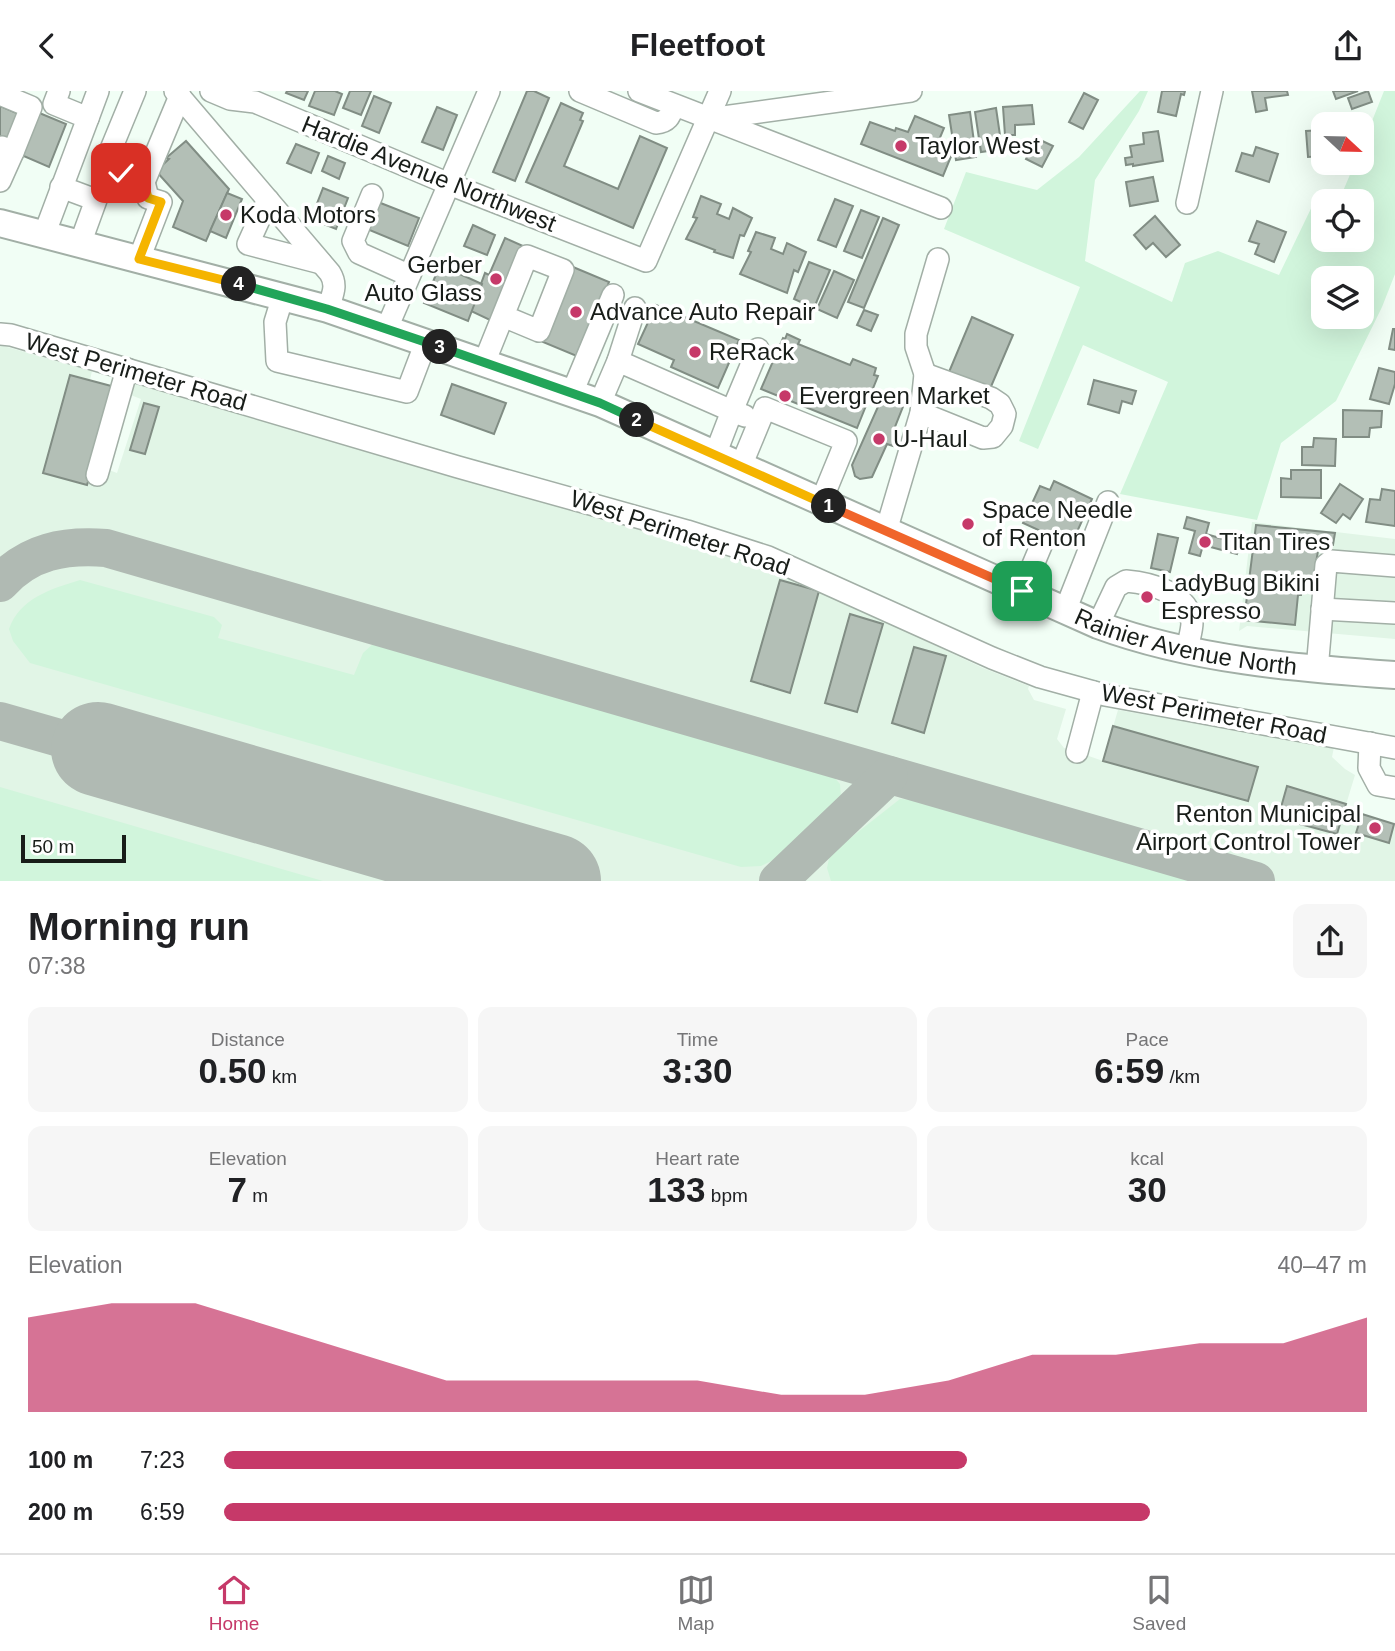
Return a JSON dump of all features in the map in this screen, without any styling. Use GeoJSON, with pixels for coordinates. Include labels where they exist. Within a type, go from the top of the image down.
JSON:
{"type":"FeatureCollection","features":[{"type":"Feature","properties":{"kind":"main road","name":"Rainier Avenue North"},"geometry":{"type":"LineString","coordinates":[[2,223],[327,309],[600,403],[1065,611],[1128,636],[1187,650],[1317,670],[1395,675]]}},
{"type":"Feature","properties":{"kind":"street"},"geometry":{"type":"LineString","coordinates":[[59,91],[54,104],[88,118]]}},
{"type":"Feature","properties":{"kind":"street"},"geometry":{"type":"LineString","coordinates":[[44,235],[98,91]]}},
{"type":"Feature","properties":{"kind":"street"},"geometry":{"type":"LineString","coordinates":[[135,91],[104,166],[144,182]]}},
{"type":"Feature","properties":{"kind":"street","name":"Hardie Avenue Northwest"},"geometry":{"type":"LineString","coordinates":[[211,91],[230,99],[257,97],[449,184],[646,261],[707,119]]}},
{"type":"Feature","properties":{"kind":"street"},"geometry":{"type":"LineString","coordinates":[[387,328],[489,91]]}},
{"type":"Feature","properties":{"kind":"street"},"geometry":{"type":"LineString","coordinates":[[580,91],[656,123],[664,122],[674,106]]}},
{"type":"Feature","properties":{"kind":"street"},"geometry":{"type":"LineString","coordinates":[[639,91],[941,208]]}},
{"type":"Feature","properties":{"kind":"street"},"geometry":{"type":"LineString","coordinates":[[707,119],[720,91]]}},
{"type":"Feature","properties":{"kind":"street"},"geometry":{"type":"LineString","coordinates":[[707,119],[911,91]]}},
{"type":"Feature","properties":{"kind":"street"},"geometry":{"type":"LineString","coordinates":[[1187,203],[1212,91]]}},
{"type":"Feature","properties":{"kind":"street"},"geometry":{"type":"LineString","coordinates":[[139,259],[161,202],[148,198],[144,182],[177,93],[335,282],[327,309]]}},
{"type":"Feature","properties":{"kind":"street"},"geometry":{"type":"LineString","coordinates":[[0,94],[35,99],[7,149],[0,181]]}},
{"type":"Feature","properties":{"kind":"street"},"geometry":{"type":"LineString","coordinates":[[61,187],[96,200],[80,244]]}},
{"type":"Feature","properties":{"kind":"street"},"geometry":{"type":"LineString","coordinates":[[372,195],[353,241],[359,253],[408,275]]}},
{"type":"Feature","properties":{"kind":"street"},"geometry":{"type":"LineString","coordinates":[[268,200],[248,244],[321,263]]}},
{"type":"Feature","properties":{"kind":"street"},"geometry":{"type":"LineString","coordinates":[[886,531],[921,413],[925,374],[916,347],[916,334],[937,259]]}},
{"type":"Feature","properties":{"kind":"street"},"geometry":{"type":"LineString","coordinates":[[572,393],[613,295]]}},
{"type":"Feature","properties":{"kind":"street"},"geometry":{"type":"LineString","coordinates":[[283,296],[275,322],[277,361],[407,392],[426,342]]}},
{"type":"Feature","properties":{"kind":"street"},"geometry":{"type":"LineString","coordinates":[[600,403],[618,361],[635,308]]}},
{"type":"Feature","properties":{"kind":"street"},"geometry":{"type":"LineString","coordinates":[[484,363],[503,316]]}},
{"type":"Feature","properties":{"kind":"street","name":"West Perimeter Road"},"geometry":{"type":"LineString","coordinates":[[0,334],[687,531],[768,557],[1040,677],[1093,692],[1395,748]]}},
{"type":"Feature","properties":{"kind":"street"},"geometry":{"type":"LineString","coordinates":[[715,455],[758,349]]}},
{"type":"Feature","properties":{"kind":"street"},"geometry":{"type":"LineString","coordinates":[[618,361],[760,422]]}},
{"type":"Feature","properties":{"kind":"street"},"geometry":{"type":"LineString","coordinates":[[97,475],[127,369]]}},
{"type":"Feature","properties":{"kind":"street"},"geometry":{"type":"LineString","coordinates":[[921,413],[983,438],[993,437],[1002,426],[1005,414],[1000,404],[991,398],[925,374]]}},
{"type":"Feature","properties":{"kind":"street"},"geometry":{"type":"LineString","coordinates":[[741,466],[765,408],[846,441],[821,502]]}},
{"type":"Feature","properties":{"kind":"street"},"geometry":{"type":"LineString","coordinates":[[1065,611],[1108,502]]}},
{"type":"Feature","properties":{"kind":"street"},"geometry":{"type":"LineString","coordinates":[[1022,591],[1043,541]]}},
{"type":"Feature","properties":{"kind":"street"},"geometry":{"type":"LineString","coordinates":[[1317,670],[1324,568],[1328,563],[1395,566]]}},
{"type":"Feature","properties":{"kind":"street"},"geometry":{"type":"LineString","coordinates":[[1098,625],[1116,587],[1126,581],[1151,585],[1164,589],[1187,609],[1192,623],[1187,650]]}},
{"type":"Feature","properties":{"kind":"street"},"geometry":{"type":"LineString","coordinates":[[1322,609],[1395,614]]}},
{"type":"Feature","properties":{"kind":"street"},"geometry":{"type":"LineString","coordinates":[[1077,753],[1093,692]]}},
{"type":"Feature","properties":{"kind":"street"},"geometry":{"type":"LineString","coordinates":[[1370,743],[1369,768],[1378,785],[1395,788]]}},
{"type":"Feature","properties":{"kind":"shaded area"},"geometry":{"type":"Polygon","coordinates":[[[0,345],[92,371],[90,380],[70,375],[43,473],[87,485],[89,479],[106,483],[109,470],[117,473],[141,399],[128,394],[132,382],[742,558],[983,668],[1029,686],[1034,700],[1066,709],[1057,739],[1064,748],[1103,761],[1118,710],[1334,747],[1332,757],[1355,775],[1345,808],[1362,814],[1356,833],[1388,843],[1395,821],[1395,881],[0,881],[0,345]]]}},
{"type":"Feature","properties":{"kind":"shaded area"},"geometry":{"type":"Polygon","coordinates":[[[1252,522],[1395,539],[1395,639],[1247,626],[1239,631],[1252,522]]]}},
{"type":"Feature","properties":{"kind":"green space"},"geometry":{"type":"Polygon","coordinates":[[[1140,91],[1148,91],[1139,111],[1095,180],[1085,261],[1172,302],[1185,263],[1218,251],[1279,275],[1311,208],[1311,252],[1374,252],[1374,189],[1344,189],[1350,175],[1374,175],[1374,116],[1384,91],[1395,91],[1395,274],[1374,323],[1374,266],[1311,266],[1311,329],[1371,329],[1336,401],[1281,443],[1257,520],[1120,494],[1168,382],[1083,345],[1038,449],[1019,441],[1080,287],[944,229],[966,172],[1037,190],[1079,157],[1140,91]]]}},
{"type":"Feature","properties":{"kind":"green space"},"geometry":{"type":"Polygon","coordinates":[[[80,580],[214,617],[222,625],[218,638],[354,675],[363,653],[374,643],[833,776],[840,784],[841,798],[784,855],[761,866],[741,867],[30,663],[13,641],[9,629],[14,618],[38,596],[80,580]]]}},
{"type":"Feature","properties":{"kind":"green space"},"geometry":{"type":"Polygon","coordinates":[[[0,787],[323,881],[0,881],[0,787]]]}},
{"type":"Feature","properties":{"kind":"green space"},"geometry":{"type":"Polygon","coordinates":[[[900,799],[914,800],[1192,881],[831,881],[827,868],[830,854],[900,799]]]}},
{"type":"Feature","properties":{"kind":"building"},"geometry":{"type":"Polygon","coordinates":[[[308,91],[304,100],[286,93],[308,91]]]}},
{"type":"Feature","properties":{"kind":"building"},"geometry":{"type":"Polygon","coordinates":[[[315,91],[335,91],[342,94],[334,115],[309,106],[315,91]]]}},
{"type":"Feature","properties":{"kind":"building"},"geometry":{"type":"Polygon","coordinates":[[[350,91],[371,91],[361,115],[343,108],[350,91]]]}},
{"type":"Feature","properties":{"kind":"building"},"geometry":{"type":"Polygon","coordinates":[[[527,91],[534,91],[549,98],[515,181],[493,172],[527,91]]]}},
{"type":"Feature","properties":{"kind":"building"},"geometry":{"type":"Polygon","coordinates":[[[1162,91],[1185,91],[1184,95],[1181,94],[1176,116],[1158,112],[1162,91]]]}},
{"type":"Feature","properties":{"kind":"building"},"geometry":{"type":"Polygon","coordinates":[[[1252,91],[1287,91],[1288,95],[1265,98],[1267,110],[1256,112],[1252,91]]]}},
{"type":"Feature","properties":{"kind":"building"},"geometry":{"type":"Polygon","coordinates":[[[1333,91],[1358,91],[1336,99],[1333,91]]]}},
{"type":"Feature","properties":{"kind":"building"},"geometry":{"type":"Polygon","coordinates":[[[1368,91],[1372,102],[1352,109],[1348,98],[1368,91]]]}},
{"type":"Feature","properties":{"kind":"building"},"geometry":{"type":"Polygon","coordinates":[[[1084,93],[1098,100],[1083,129],[1069,122],[1084,93]]]}},
{"type":"Feature","properties":{"kind":"building"},"geometry":{"type":"Polygon","coordinates":[[[374,96],[391,103],[379,133],[362,126],[374,96]]]}},
{"type":"Feature","properties":{"kind":"building"},"geometry":{"type":"Polygon","coordinates":[[[561,103],[583,113],[580,120],[583,121],[564,166],[618,189],[640,136],[667,148],[633,228],[526,182],[561,103]]]}},
{"type":"Feature","properties":{"kind":"building"},"geometry":{"type":"Polygon","coordinates":[[[1032,105],[1034,124],[1015,125],[1015,135],[1005,135],[1003,107],[1032,105]]]}},
{"type":"Feature","properties":{"kind":"building"},"geometry":{"type":"Polygon","coordinates":[[[0,106],[19,114],[8,140],[0,136],[0,106]]]}},
{"type":"Feature","properties":{"kind":"building"},"geometry":{"type":"Polygon","coordinates":[[[437,107],[457,115],[443,150],[422,142],[437,107]]]}},
{"type":"Feature","properties":{"kind":"building"},"geometry":{"type":"Polygon","coordinates":[[[996,108],[1002,149],[981,152],[975,112],[996,108]]]}},
{"type":"Feature","properties":{"kind":"building"},"geometry":{"type":"Polygon","coordinates":[[[37,112],[66,124],[49,167],[19,154],[37,112]]]}},
{"type":"Feature","properties":{"kind":"building"},"geometry":{"type":"Polygon","coordinates":[[[970,112],[976,157],[956,160],[949,115],[970,112]]]}},
{"type":"Feature","properties":{"kind":"building","name":"Taylor West"},"geometry":{"type":"Polygon","coordinates":[[[915,116],[944,128],[936,147],[952,154],[943,176],[861,144],[870,122],[895,131],[896,128],[908,132],[915,116]]]}},
{"type":"Feature","properties":{"kind":"building"},"geometry":{"type":"Polygon","coordinates":[[[1158,131],[1163,161],[1126,165],[1125,158],[1132,157],[1130,146],[1144,144],[1143,133],[1158,131]]]}},
{"type":"Feature","properties":{"kind":"building"},"geometry":{"type":"Polygon","coordinates":[[[1306,131],[1311,131],[1311,157],[1308,157],[1306,131]]]}},
{"type":"Feature","properties":{"kind":"building"},"geometry":{"type":"Polygon","coordinates":[[[1036,138],[1053,146],[1042,167],[1026,159],[1036,138]]]}},
{"type":"Feature","properties":{"kind":"building"},"geometry":{"type":"Polygon","coordinates":[[[186,141],[229,189],[206,241],[173,227],[183,201],[156,171],[169,159],[166,158],[186,141]]]}},
{"type":"Feature","properties":{"kind":"building"},"geometry":{"type":"Polygon","coordinates":[[[296,144],[319,153],[311,173],[287,163],[296,144]]]}},
{"type":"Feature","properties":{"kind":"building"},"geometry":{"type":"Polygon","coordinates":[[[1256,147],[1278,154],[1269,182],[1236,171],[1242,153],[1253,156],[1256,147]]]}},
{"type":"Feature","properties":{"kind":"building"},"geometry":{"type":"Polygon","coordinates":[[[328,156],[345,163],[339,179],[322,171],[328,156]]]}},
{"type":"Feature","properties":{"kind":"building"},"geometry":{"type":"Polygon","coordinates":[[[1153,177],[1158,201],[1130,206],[1126,182],[1153,177]]]}},
{"type":"Feature","properties":{"kind":"building"},"geometry":{"type":"Polygon","coordinates":[[[323,188],[348,198],[336,229],[311,219],[323,188]]]}},
{"type":"Feature","properties":{"kind":"building","name":"Koda Motors"},"geometry":{"type":"Polygon","coordinates":[[[227,193],[242,199],[226,238],[210,231],[227,193]]]}},
{"type":"Feature","properties":{"kind":"building"},"geometry":{"type":"Polygon","coordinates":[[[701,196],[721,204],[717,214],[729,219],[733,208],[752,218],[744,236],[740,235],[733,258],[686,239],[697,218],[693,217],[701,196]]]}},
{"type":"Feature","properties":{"kind":"building"},"geometry":{"type":"Polygon","coordinates":[[[835,199],[853,206],[836,247],[818,240],[835,199]]]}},
{"type":"Feature","properties":{"kind":"building"},"geometry":{"type":"Polygon","coordinates":[[[378,202],[419,218],[408,246],[367,229],[378,202]]]}},
{"type":"Feature","properties":{"kind":"building"},"geometry":{"type":"Polygon","coordinates":[[[861,210],[879,217],[862,258],[844,251],[861,210]]]}},
{"type":"Feature","properties":{"kind":"building"},"geometry":{"type":"Polygon","coordinates":[[[1155,216],[1180,245],[1166,257],[1153,243],[1146,249],[1134,235],[1155,216]]]}},
{"type":"Feature","properties":{"kind":"building"},"geometry":{"type":"Polygon","coordinates":[[[883,218],[899,225],[864,308],[848,302],[883,218]]]}},
{"type":"Feature","properties":{"kind":"building"},"geometry":{"type":"Polygon","coordinates":[[[1257,221],[1286,232],[1274,262],[1255,254],[1259,244],[1249,241],[1257,221]]]}},
{"type":"Feature","properties":{"kind":"building"},"geometry":{"type":"Polygon","coordinates":[[[473,225],[495,235],[487,255],[464,246],[473,225]]]}},
{"type":"Feature","properties":{"kind":"building"},"geometry":{"type":"Polygon","coordinates":[[[756,232],[775,238],[771,249],[783,254],[787,243],[806,252],[798,272],[794,270],[787,293],[740,274],[751,252],[748,251],[756,232]]]}},
{"type":"Feature","properties":{"kind":"building","name":"Gerber Auto Glass"},"geometry":{"type":"Polygon","coordinates":[[[505,238],[523,246],[492,321],[471,311],[485,273],[489,275],[505,238]]]}},
{"type":"Feature","properties":{"kind":"building"},"geometry":{"type":"Polygon","coordinates":[[[809,262],[830,270],[814,308],[794,299],[809,262]]]}},
{"type":"Feature","properties":{"kind":"building"},"geometry":{"type":"Polygon","coordinates":[[[440,265],[482,284],[468,321],[424,303],[440,265]]]}},
{"type":"Feature","properties":{"kind":"building","name":"Advance Auto Repair"},"geometry":{"type":"Polygon","coordinates":[[[573,267],[609,282],[579,357],[543,342],[573,267]]]}},
{"type":"Feature","properties":{"kind":"building"},"geometry":{"type":"Polygon","coordinates":[[[834,271],[854,280],[837,318],[817,309],[834,271]]]}},
{"type":"Feature","properties":{"kind":"building","name":"ReRack"},"geometry":{"type":"Polygon","coordinates":[[[656,305],[739,340],[718,388],[671,367],[674,360],[638,344],[656,305]]]}},
{"type":"Feature","properties":{"kind":"building"},"geometry":{"type":"Polygon","coordinates":[[[864,310],[878,315],[871,331],[857,325],[864,310]]]}},
{"type":"Feature","properties":{"kind":"building"},"geometry":{"type":"Polygon","coordinates":[[[972,317],[1013,335],[990,389],[949,372],[972,317]]]}},
{"type":"Feature","properties":{"kind":"building"},"geometry":{"type":"Polygon","coordinates":[[[1395,329],[1395,350],[1389,349],[1395,329]]]}},
{"type":"Feature","properties":{"kind":"building"},"geometry":{"type":"Polygon","coordinates":[[[787,334],[800,340],[798,344],[850,365],[853,359],[876,368],[874,375],[878,376],[857,428],[761,389],[787,334]]]}},
{"type":"Feature","properties":{"kind":"building"},"geometry":{"type":"Polygon","coordinates":[[[1379,368],[1395,372],[1395,384],[1389,404],[1370,399],[1379,368]]]}},
{"type":"Feature","properties":{"kind":"building"},"geometry":{"type":"Polygon","coordinates":[[[70,375],[115,387],[87,485],[43,473],[70,375]]]}},
{"type":"Feature","properties":{"kind":"building"},"geometry":{"type":"Polygon","coordinates":[[[1094,380],[1136,391],[1132,404],[1122,401],[1119,413],[1088,404],[1094,380]]]}},
{"type":"Feature","properties":{"kind":"building"},"geometry":{"type":"Polygon","coordinates":[[[452,384],[506,403],[494,434],[441,415],[452,384]]]}},
{"type":"Feature","properties":{"kind":"building","name":"U-Haul"},"geometry":{"type":"Polygon","coordinates":[[[885,391],[906,399],[893,432],[898,434],[893,446],[887,444],[872,477],[860,479],[855,476],[852,465],[885,391]]]}},
{"type":"Feature","properties":{"kind":"building"},"geometry":{"type":"Polygon","coordinates":[[[144,403],[159,407],[145,454],[130,450],[144,403]]]}},
{"type":"Feature","properties":{"kind":"building"},"geometry":{"type":"Polygon","coordinates":[[[1343,410],[1382,411],[1381,427],[1370,428],[1369,437],[1343,437],[1343,410]]]}},
{"type":"Feature","properties":{"kind":"building"},"geometry":{"type":"Polygon","coordinates":[[[1314,438],[1336,439],[1335,466],[1302,465],[1302,447],[1313,447],[1314,438]]]}},
{"type":"Feature","properties":{"kind":"building"},"geometry":{"type":"Polygon","coordinates":[[[1291,470],[1321,470],[1321,498],[1281,497],[1281,478],[1291,479],[1291,470]]]}},
{"type":"Feature","properties":{"kind":"building"},"geometry":{"type":"Polygon","coordinates":[[[1054,481],[1092,499],[1071,545],[1023,523],[1040,486],[1050,490],[1054,481]]]}},
{"type":"Feature","properties":{"kind":"building"},"geometry":{"type":"Polygon","coordinates":[[[1340,484],[1363,499],[1350,519],[1343,514],[1336,523],[1321,513],[1340,484]]]}},
{"type":"Feature","properties":{"kind":"building"},"geometry":{"type":"Polygon","coordinates":[[[1382,489],[1395,491],[1395,526],[1366,522],[1370,499],[1380,500],[1382,489]]]}},
{"type":"Feature","properties":{"kind":"building"},"geometry":{"type":"Polygon","coordinates":[[[1187,517],[1209,523],[1206,534],[1240,544],[1237,554],[1203,545],[1200,556],[1189,553],[1195,531],[1184,528],[1187,517]]]}},
{"type":"Feature","properties":{"kind":"building"},"geometry":{"type":"Polygon","coordinates":[[[1256,525],[1335,533],[1333,545],[1316,543],[1315,550],[1318,551],[1312,587],[1302,586],[1301,595],[1298,595],[1295,625],[1244,620],[1256,525]]]}},
{"type":"Feature","properties":{"kind":"building"},"geometry":{"type":"Polygon","coordinates":[[[1158,534],[1178,538],[1170,572],[1151,568],[1158,534]]]}},
{"type":"Feature","properties":{"kind":"building"},"geometry":{"type":"Polygon","coordinates":[[[780,580],[819,591],[790,693],[751,681],[780,580]]]}},
{"type":"Feature","properties":{"kind":"building"},"geometry":{"type":"Polygon","coordinates":[[[850,614],[883,624],[857,712],[825,703],[850,614]]]}},
{"type":"Feature","properties":{"kind":"building"},"geometry":{"type":"Polygon","coordinates":[[[914,647],[946,656],[924,733],[892,723],[914,647]]]}},
{"type":"Feature","properties":{"kind":"building"},"geometry":{"type":"Polygon","coordinates":[[[1113,726],[1258,767],[1248,801],[1103,761],[1113,726]]]}},
{"type":"Feature","properties":{"kind":"building"},"geometry":{"type":"Polygon","coordinates":[[[1287,786],[1346,804],[1337,834],[1278,818],[1287,786]]]}},
{"type":"Feature","properties":{"kind":"building","name":"Renton Municipal Airport Control Tower"},"geometry":{"type":"Polygon","coordinates":[[[1362,814],[1394,824],[1389,843],[1356,833],[1362,814]]]}},
{"type":"Feature","properties":{"kind":"taxiway"},"geometry":{"type":"LineString","coordinates":[[0,583],[23,564],[48,552],[106,548],[1256,881]]}},
{"type":"Feature","properties":{"kind":"taxiway"},"geometry":{"type":"LineString","coordinates":[[0,721],[98,749]]}},
{"type":"Feature","properties":{"kind":"taxiway"},"geometry":{"type":"LineString","coordinates":[[778,881],[889,775]]}},
{"type":"Feature","properties":{"kind":"runway"},"geometry":{"type":"LineString","coordinates":[[98,749],[554,881]]}},
{"type":"Feature","properties":{"kind":"place","name":"Taylor West"},"geometry":{"type":"Point","coordinates":[901,146]}},
{"type":"Feature","properties":{"kind":"place","name":"Koda Motors"},"geometry":{"type":"Point","coordinates":[226,215]}},
{"type":"Feature","properties":{"kind":"place","name":"Gerber Auto Glass"},"geometry":{"type":"Point","coordinates":[496,279]}},
{"type":"Feature","properties":{"kind":"place","name":"Advance Auto Repair"},"geometry":{"type":"Point","coordinates":[576,312]}},
{"type":"Feature","properties":{"kind":"place","name":"ReRack"},"geometry":{"type":"Point","coordinates":[695,352]}},
{"type":"Feature","properties":{"kind":"place","name":"Evergreen Market"},"geometry":{"type":"Point","coordinates":[785,396]}},
{"type":"Feature","properties":{"kind":"place","name":"U-Haul"},"geometry":{"type":"Point","coordinates":[879,439]}},
{"type":"Feature","properties":{"kind":"place","name":"Space Needle of Renton"},"geometry":{"type":"Point","coordinates":[968,524]}},
{"type":"Feature","properties":{"kind":"place","name":"Titan Tires"},"geometry":{"type":"Point","coordinates":[1205,542]}},
{"type":"Feature","properties":{"kind":"place","name":"LadyBug Bikini Espresso"},"geometry":{"type":"Point","coordinates":[1147,597]}},
{"type":"Feature","properties":{"kind":"place","name":"Renton Municipal Airport Control Tower"},"geometry":{"type":"Point","coordinates":[1375,828]}},
{"type":"Feature","properties":{"kind":"route"},"geometry":{"type":"LineString","coordinates":[[121,173],[144,182],[148,198],[161,202],[139,259],[327,309],[600,403],[1022,591]]}}]}
